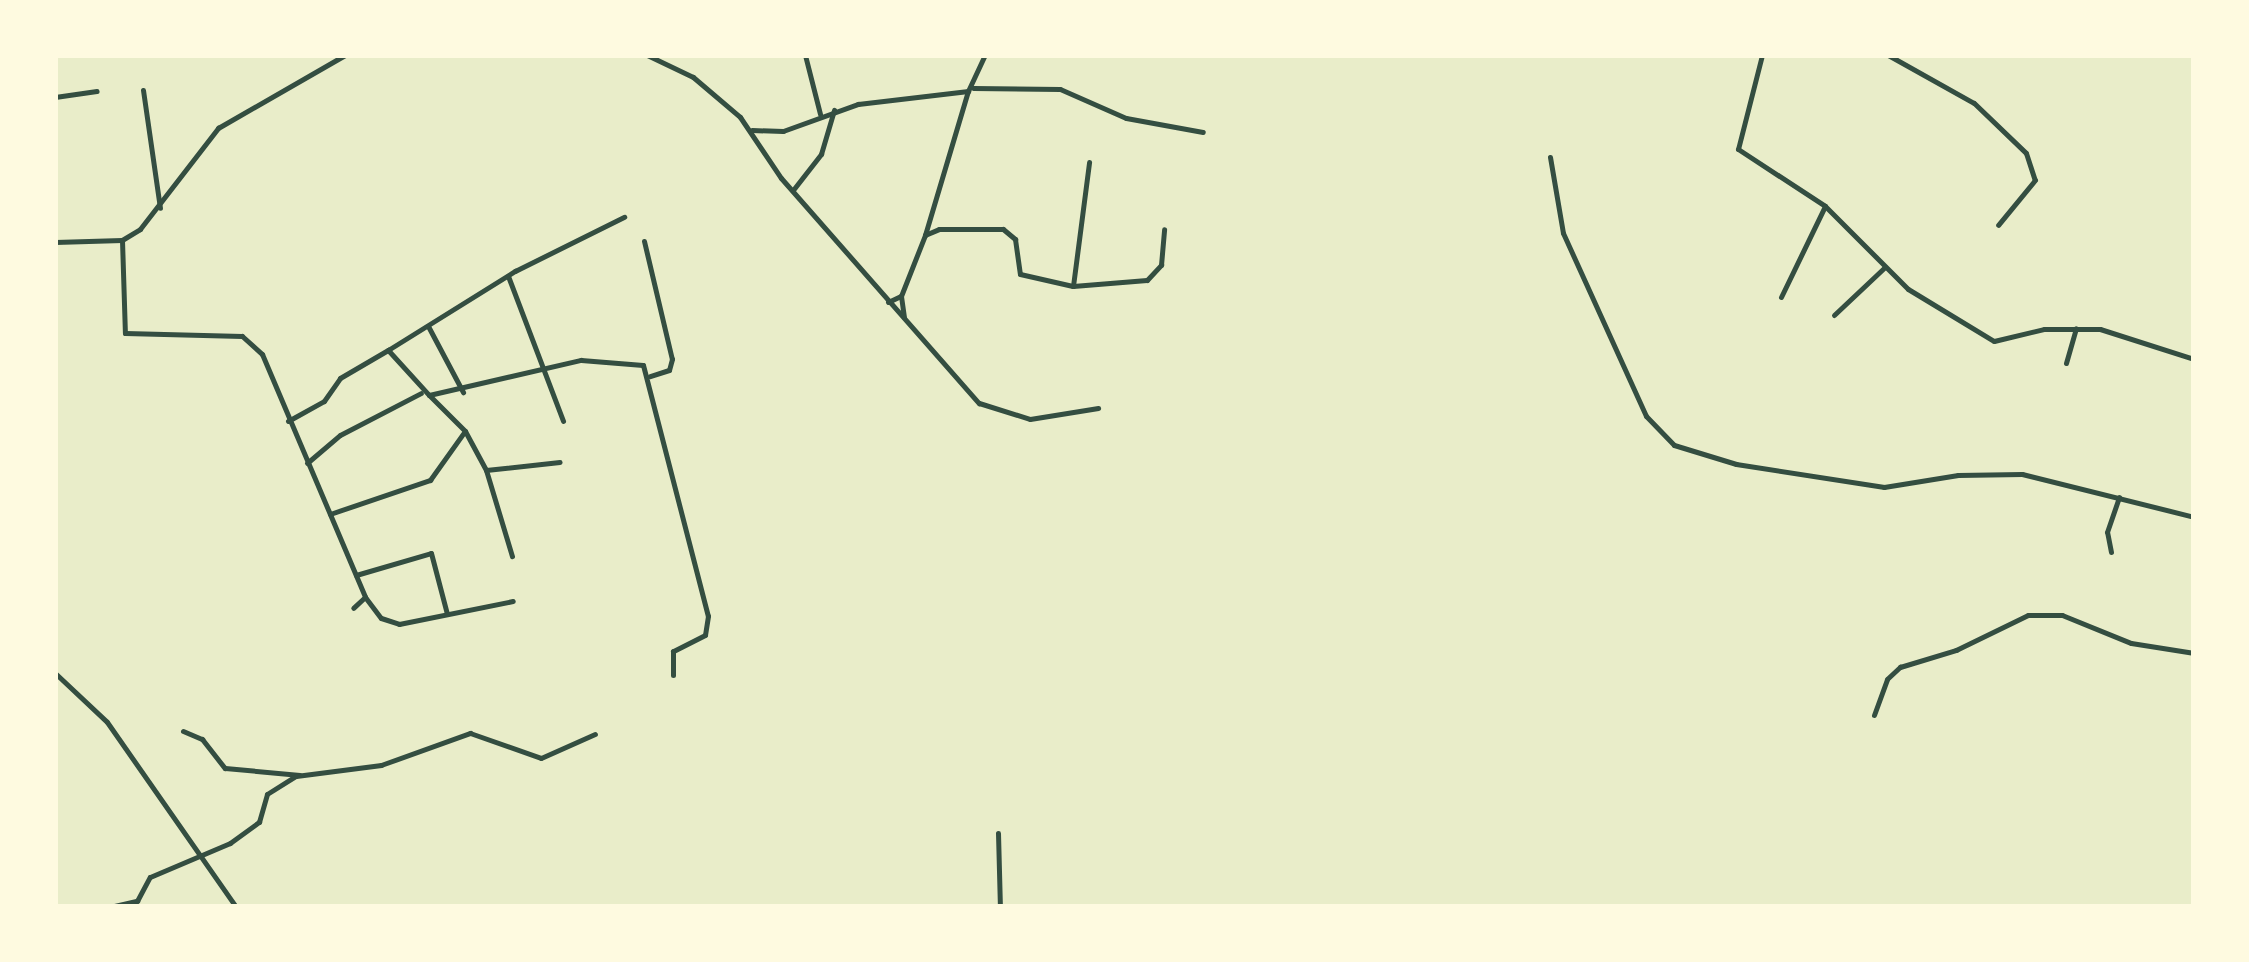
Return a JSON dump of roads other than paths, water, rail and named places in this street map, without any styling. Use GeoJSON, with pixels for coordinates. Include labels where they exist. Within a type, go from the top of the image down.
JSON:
{"type":"FeatureCollection","features":[{"type":"Feature","properties":{"kind":"street"},"geometry":{"type":"LineString","coordinates":[[55,242],[122,240],[160,208],[218,128],[345,55]]}},
{"type":"Feature","properties":{"kind":"street"},"geometry":{"type":"LineString","coordinates":[[648,55],[692,76],[752,130],[793,190],[966,390],[1008,416],[1098,408]]}},
{"type":"Feature","properties":{"kind":"street"},"geometry":{"type":"LineString","coordinates":[[804,55],[820,114]]}},
{"type":"Feature","properties":{"kind":"street"},"geometry":{"type":"LineString","coordinates":[[904,320],[901,296],[986,55]]}},
{"type":"Feature","properties":{"kind":"street"},"geometry":{"type":"LineString","coordinates":[[1762,55],[1738,150],[1825,206],[1908,289],[1994,341],[2076,328],[2127,333],[2194,359]]}},
{"type":"Feature","properties":{"kind":"street"},"geometry":{"type":"LineString","coordinates":[[1888,55],[1992,116],[2026,153],[2035,180],[1998,225]]}},
{"type":"Feature","properties":{"kind":"street"},"geometry":{"type":"LineString","coordinates":[[55,97],[97,90]]}},
{"type":"Feature","properties":{"kind":"street"},"geometry":{"type":"LineString","coordinates":[[143,90],[160,208]]}},
{"type":"Feature","properties":{"kind":"street"},"geometry":{"type":"LineString","coordinates":[[752,130],[783,130],[834,110],[971,90],[1060,90],[1126,118],[1203,132]]}},
{"type":"Feature","properties":{"kind":"street"},"geometry":{"type":"LineString","coordinates":[[793,190],[821,154],[834,110]]}},
{"type":"Feature","properties":{"kind":"street"},"geometry":{"type":"LineString","coordinates":[[1550,157],[1562,233],[1646,416],[1674,446],[1826,481],[1908,487],[1958,475],[2022,474],[2194,516]]}},
{"type":"Feature","properties":{"kind":"street"},"geometry":{"type":"LineString","coordinates":[[1073,286],[1088,162]]}},
{"type":"Feature","properties":{"kind":"street"},"geometry":{"type":"LineString","coordinates":[[1781,297],[1825,206]]}},
{"type":"Feature","properties":{"kind":"street"},"geometry":{"type":"LineString","coordinates":[[288,421],[324,402],[340,378],[508,276],[624,217]]}},
{"type":"Feature","properties":{"kind":"street"},"geometry":{"type":"LineString","coordinates":[[925,235],[1004,229],[1015,239],[1023,277],[1073,286],[1147,280],[1161,266],[1164,229]]}},
{"type":"Feature","properties":{"kind":"street"},"geometry":{"type":"LineString","coordinates":[[122,240],[124,333],[250,340],[365,596],[392,624],[513,601]]}},
{"type":"Feature","properties":{"kind":"street"},"geometry":{"type":"LineString","coordinates":[[644,241],[672,359],[669,370],[650,376]]}},
{"type":"Feature","properties":{"kind":"street"},"geometry":{"type":"LineString","coordinates":[[1834,315],[1885,267]]}},
{"type":"Feature","properties":{"kind":"street"},"geometry":{"type":"LineString","coordinates":[[508,276],[564,420]]}},
{"type":"Feature","properties":{"kind":"street"},"geometry":{"type":"LineString","coordinates":[[888,302],[901,296]]}},
{"type":"Feature","properties":{"kind":"street"},"geometry":{"type":"LineString","coordinates":[[428,326],[462,392]]}},
{"type":"Feature","properties":{"kind":"street"},"geometry":{"type":"LineString","coordinates":[[2066,363],[2076,328]]}},
{"type":"Feature","properties":{"kind":"street"},"geometry":{"type":"LineString","coordinates":[[388,350],[421,393],[465,431],[486,470],[512,556]]}},
{"type":"Feature","properties":{"kind":"street"},"geometry":{"type":"LineString","coordinates":[[429,396],[462,392],[544,370],[618,360],[643,365],[650,376],[708,616],[705,634],[673,650],[673,675]]}},
{"type":"Feature","properties":{"kind":"street"},"geometry":{"type":"LineString","coordinates":[[307,463],[340,435],[421,393]]}},
{"type":"Feature","properties":{"kind":"street"},"geometry":{"type":"LineString","coordinates":[[330,514],[430,480],[465,431]]}},
{"type":"Feature","properties":{"kind":"street"},"geometry":{"type":"LineString","coordinates":[[486,470],[560,462]]}},
{"type":"Feature","properties":{"kind":"street"},"geometry":{"type":"LineString","coordinates":[[2111,552],[2107,532],[2119,496]]}},
{"type":"Feature","properties":{"kind":"street"},"geometry":{"type":"LineString","coordinates":[[356,575],[432,552],[447,614]]}},
{"type":"Feature","properties":{"kind":"street"},"geometry":{"type":"LineString","coordinates":[[353,608],[365,596]]}},
{"type":"Feature","properties":{"kind":"street"},"geometry":{"type":"LineString","coordinates":[[1874,715],[1887,678],[1900,667],[1956,650],[2028,615],[2062,615],[2120,639],[2194,653]]}},
{"type":"Feature","properties":{"kind":"street"},"geometry":{"type":"LineString","coordinates":[[55,672],[107,722],[236,907]]}},
{"type":"Feature","properties":{"kind":"street"},"geometry":{"type":"LineString","coordinates":[[183,732],[202,739],[225,768],[302,775],[381,766],[470,734],[542,758],[594,734]]}},
{"type":"Feature","properties":{"kind":"street"},"geometry":{"type":"LineString","coordinates":[[2194,755],[2194,774]]}},
{"type":"Feature","properties":{"kind":"street"},"geometry":{"type":"LineString","coordinates":[[110,907],[137,901],[150,877],[259,822],[267,794],[302,775]]}},
{"type":"Feature","properties":{"kind":"street"},"geometry":{"type":"LineString","coordinates":[[998,833],[1000,907]]}},
{"type":"Feature","properties":{"kind":"street"},"geometry":{"type":"LineString","coordinates":[[676,907],[784,907]]}}]}
